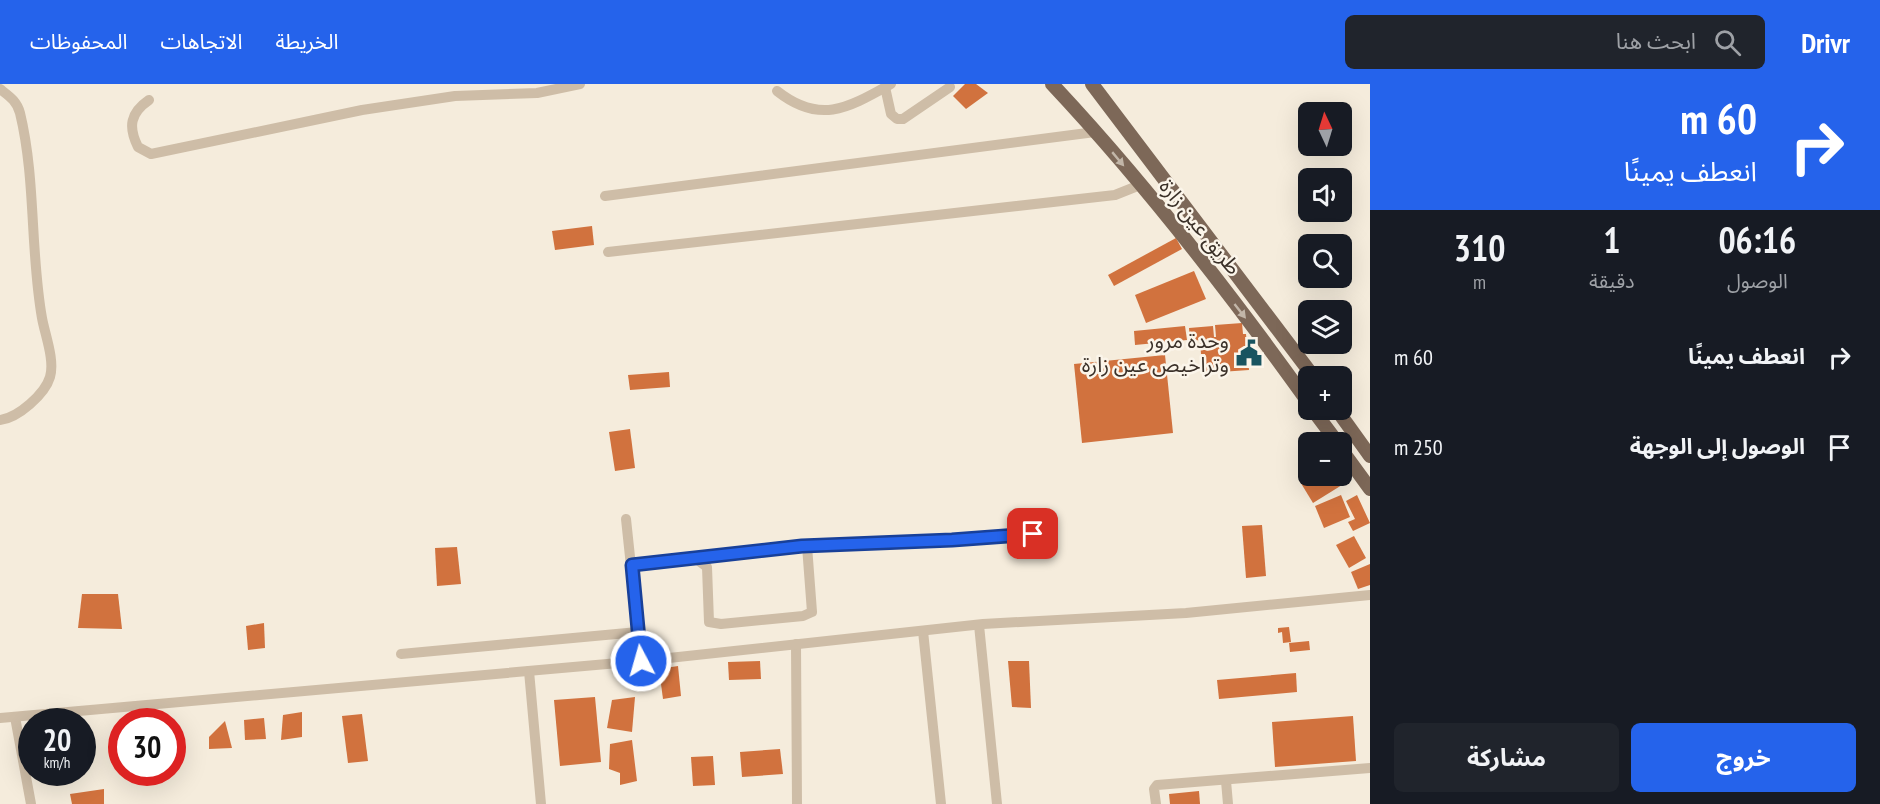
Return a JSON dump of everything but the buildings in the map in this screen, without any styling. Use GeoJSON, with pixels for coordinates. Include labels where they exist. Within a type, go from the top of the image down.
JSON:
{"type":"FeatureCollection","features":[{"type":"Feature","properties":{"kind":"main road","name":"طريق عين زارة"},"geometry":{"type":"LineString","coordinates":[[1052,84],[1140,185],[1243,314],[1298,388]]}},
{"type":"Feature","properties":{"kind":"main road","name":"طريق عين زارة"},"geometry":{"type":"LineString","coordinates":[[1092,84],[1305,366]]}},
{"type":"Feature","properties":{"kind":"main road"},"geometry":{"type":"LineString","coordinates":[[1343,420],[1370,456]]}},
{"type":"Feature","properties":{"kind":"main road"},"geometry":{"type":"LineString","coordinates":[[1352,464],[1370,489]]}},
{"type":"Feature","properties":{"kind":"street"},"geometry":{"type":"LineString","coordinates":[[150,100],[133,115],[130,126],[138,147],[151,154],[373,108],[455,96],[509,95],[580,84]]}},
{"type":"Feature","properties":{"kind":"street"},"geometry":{"type":"LineString","coordinates":[[777,91],[804,109],[820,110],[845,107],[888,86],[891,114],[897,119],[903,119],[950,87]]}},
{"type":"Feature","properties":{"kind":"street"},"geometry":{"type":"LineString","coordinates":[[0,88],[15,100],[24,138],[40,307],[51,372],[46,384],[22,411],[0,420]]}},
{"type":"Feature","properties":{"kind":"street"},"geometry":{"type":"LineString","coordinates":[[605,196],[1095,132]]}},
{"type":"Feature","properties":{"kind":"street"},"geometry":{"type":"LineString","coordinates":[[608,252],[1115,195],[1140,185]]}},
{"type":"Feature","properties":{"kind":"street"},"geometry":{"type":"LineString","coordinates":[[626,519],[641,661]]}},
{"type":"Feature","properties":{"kind":"street"},"geometry":{"type":"LineString","coordinates":[[632,565],[807,546],[952,540],[1048,533]]}},
{"type":"Feature","properties":{"kind":"street"},"geometry":{"type":"LineString","coordinates":[[694,558],[707,567],[709,622],[721,624],[803,616],[812,612],[807,546]]}},
{"type":"Feature","properties":{"kind":"street"},"geometry":{"type":"LineString","coordinates":[[0,718],[641,661],[979,625],[1186,613],[1370,595]]}},
{"type":"Feature","properties":{"kind":"street"},"geometry":{"type":"LineString","coordinates":[[979,625],[997,804]]}},
{"type":"Feature","properties":{"kind":"street"},"geometry":{"type":"LineString","coordinates":[[924,631],[941,804]]}},
{"type":"Feature","properties":{"kind":"street"},"geometry":{"type":"LineString","coordinates":[[400,654],[638,632]]}},
{"type":"Feature","properties":{"kind":"street"},"geometry":{"type":"LineString","coordinates":[[796,644],[797,804]]}},
{"type":"Feature","properties":{"kind":"street"},"geometry":{"type":"LineString","coordinates":[[529,671],[541,804]]}},
{"type":"Feature","properties":{"kind":"street"},"geometry":{"type":"LineString","coordinates":[[15,717],[31,804]]}},
{"type":"Feature","properties":{"kind":"street"},"geometry":{"type":"LineString","coordinates":[[1156,804],[1154,789],[1157,785],[1370,768]]}},
{"type":"Feature","properties":{"kind":"street"},"geometry":{"type":"LineString","coordinates":[[1226,781],[1228,804]]}},
{"type":"Feature","properties":{"kind":"place","name":"وحدة مرور وتراخيص عين زارة"},"geometry":{"type":"Point","coordinates":[1249,353]}},
{"type":"Feature","properties":{"kind":"route"},"geometry":{"type":"LineString","coordinates":[[641,661],[632,565],[802,546],[1033,534]]}}]}
